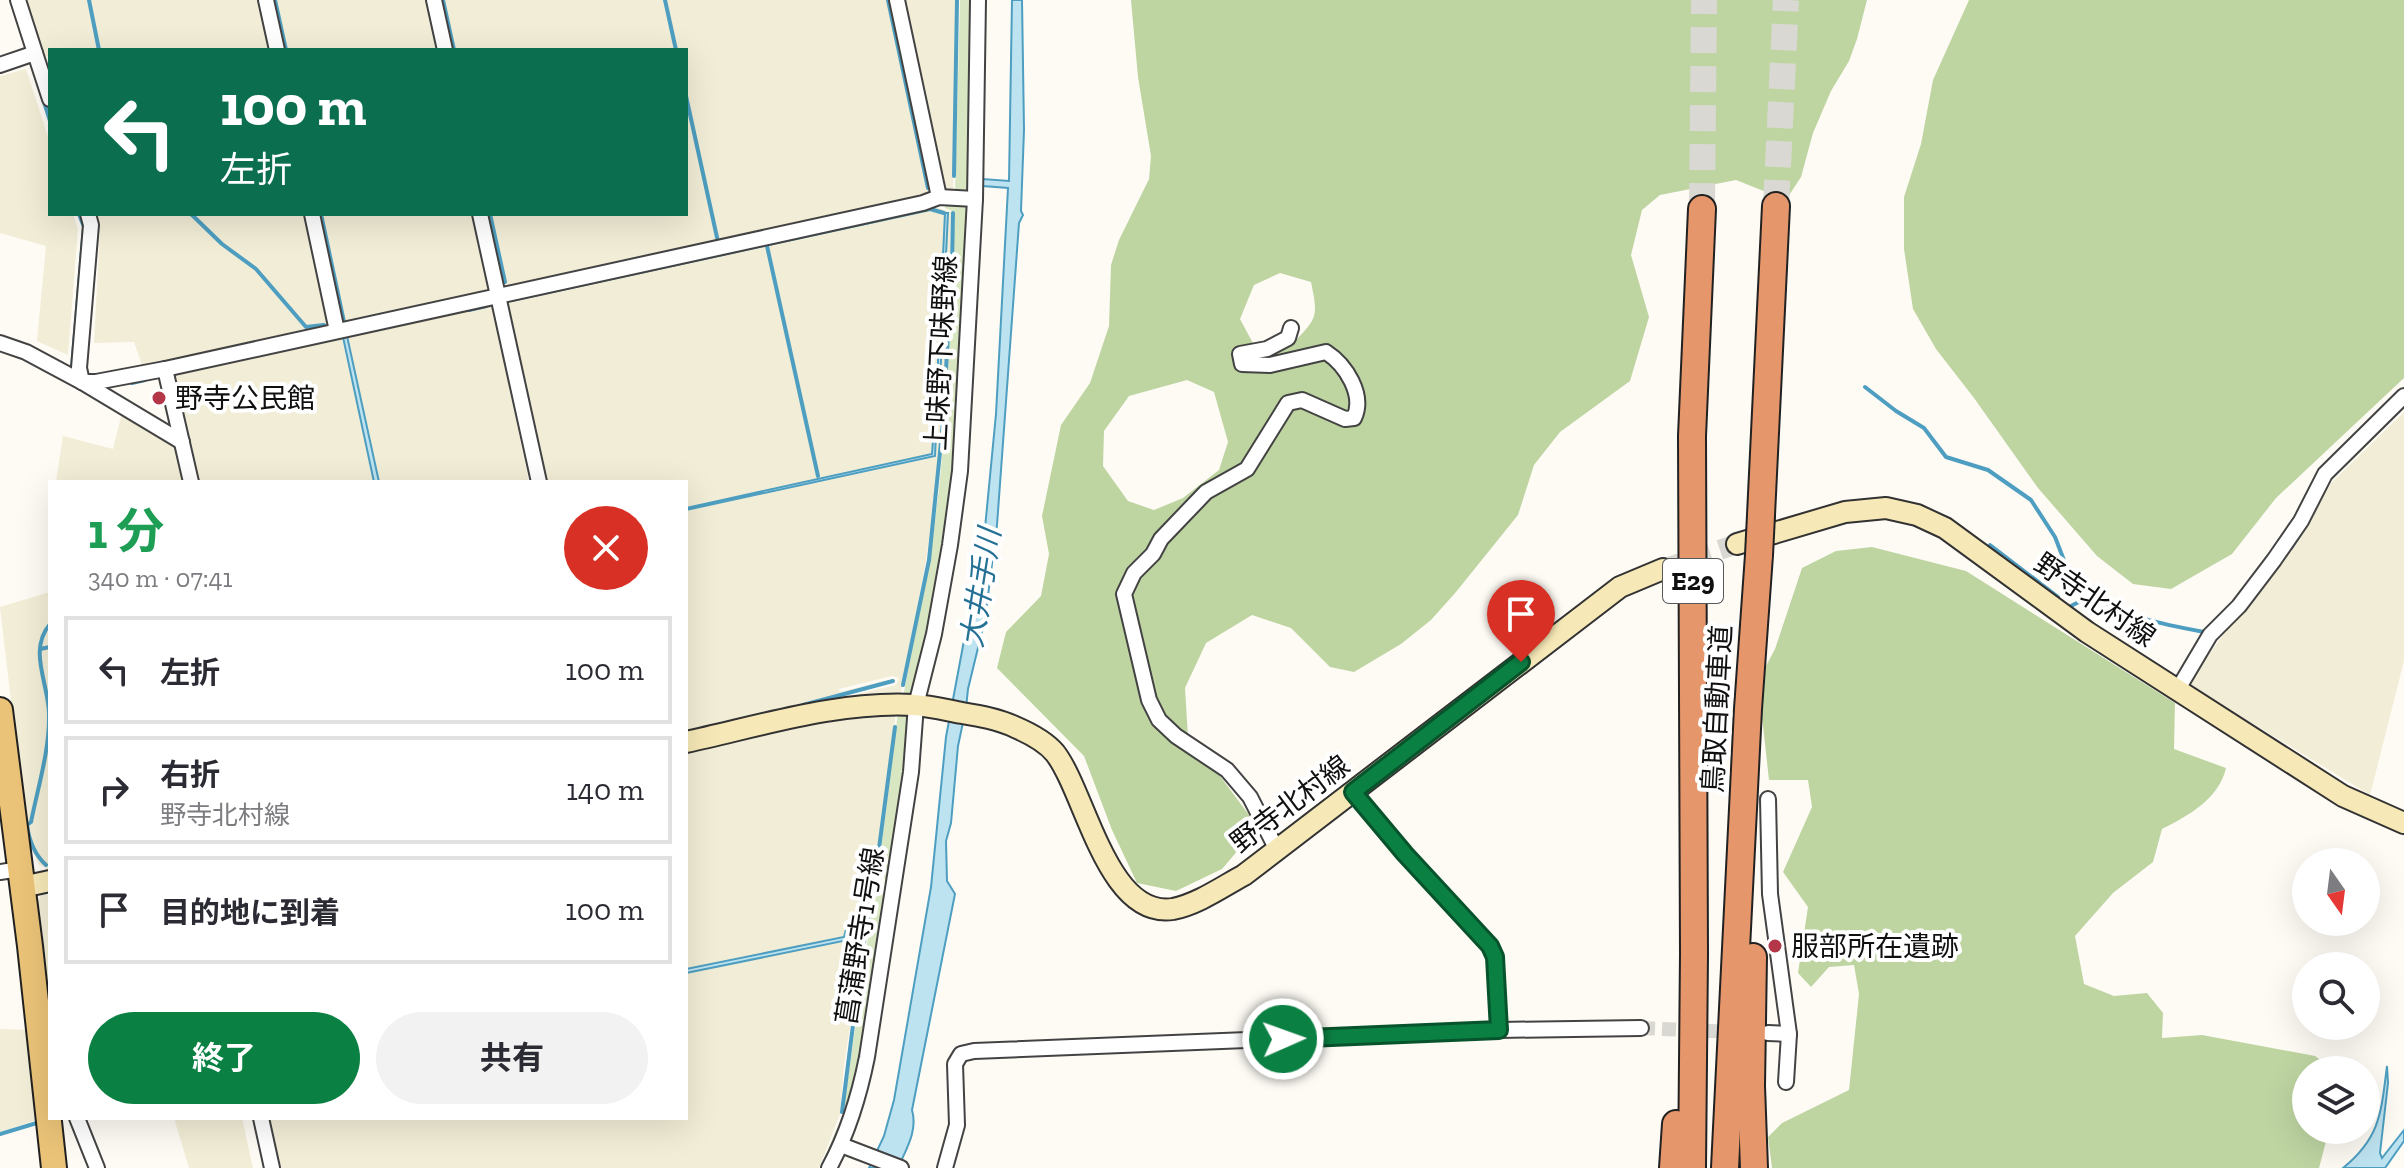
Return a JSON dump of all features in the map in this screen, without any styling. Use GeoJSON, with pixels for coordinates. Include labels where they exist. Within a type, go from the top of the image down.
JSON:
{"type":"FeatureCollection","features":[{"type":"Feature","properties":{"kind":"highway","name":"鳥取自動車道"},"geometry":{"type":"LineString","coordinates":[[1725,1168],[1748,709],[1748,550],[1761,515],[1776,206]]}},
{"type":"Feature","properties":{"kind":"highway","name":"鳥取自動車道"},"geometry":{"type":"LineString","coordinates":[[1692,1168],[1692,436],[1702,209]]}},
{"type":"Feature","properties":{"kind":"highway"},"geometry":{"type":"LineString","coordinates":[[1748,709],[1754,1168]]}},
{"type":"Feature","properties":{"kind":"highway"},"geometry":{"type":"LineString","coordinates":[[1673,1168],[1679,1007],[1694,954]]}},
{"type":"Feature","properties":{"kind":"main road"},"geometry":{"type":"LineString","coordinates":[[0,710],[14,876],[48,1112]]}},
{"type":"Feature","properties":{"kind":"main road"},"geometry":{"type":"LineString","coordinates":[[49,1120],[54,1168]]}},
{"type":"Feature","properties":{"kind":"street"},"geometry":{"type":"LineString","coordinates":[[18,0],[48,93]]}},
{"type":"Feature","properties":{"kind":"street"},"geometry":{"type":"LineString","coordinates":[[266,0],[277,48]]}},
{"type":"Feature","properties":{"kind":"street"},"geometry":{"type":"LineString","coordinates":[[434,0],[445,48]]}},
{"type":"Feature","properties":{"kind":"street"},"geometry":{"type":"LineString","coordinates":[[897,0],[939,197]]}},
{"type":"Feature","properties":{"kind":"street","name":"上味野下味野線"},"geometry":{"type":"LineString","coordinates":[[922,706],[960,471],[975,199],[978,0]]}},
{"type":"Feature","properties":{"kind":"street"},"geometry":{"type":"LineString","coordinates":[[0,65],[35,53]]}},
{"type":"Feature","properties":{"kind":"street"},"geometry":{"type":"LineString","coordinates":[[82,382],[165,369],[939,197],[975,199]]}},
{"type":"Feature","properties":{"kind":"street"},"geometry":{"type":"LineString","coordinates":[[82,382],[79,368],[91,225],[89,216]]}},
{"type":"Feature","properties":{"kind":"street"},"geometry":{"type":"LineString","coordinates":[[312,216],[337,331]]}},
{"type":"Feature","properties":{"kind":"street"},"geometry":{"type":"LineString","coordinates":[[480,216],[539,480]]}},
{"type":"Feature","properties":{"kind":"street"},"geometry":{"type":"LineString","coordinates":[[1277,850],[1250,797],[1227,770],[1176,736],[1159,720],[1149,700],[1124,594],[1134,573],[1153,554],[1161,539],[1206,492],[1247,469],[1288,403],[1302,400],[1345,419],[1354,418],[1358,410],[1346,370],[1326,352],[1270,365],[1242,364],[1240,354],[1267,349],[1288,338],[1291,328]]}},
{"type":"Feature","properties":{"kind":"street"},"geometry":{"type":"LineString","coordinates":[[0,343],[26,352],[82,382],[182,442]]}},
{"type":"Feature","properties":{"kind":"street"},"geometry":{"type":"LineString","coordinates":[[165,369],[191,480]]}},
{"type":"Feature","properties":{"kind":"street"},"geometry":{"type":"LineString","coordinates":[[2178,689],[2210,635],[2239,606],[2301,521],[2325,474],[2404,396]]}},
{"type":"Feature","properties":{"kind":"street","name":"野寺北村線"},"geometry":{"type":"LineString","coordinates":[[1748,550],[1845,512],[1886,508],[1917,515],[1945,528],[2087,632],[2343,796],[2404,823]]}},
{"type":"Feature","properties":{"kind":"street","name":"野寺北村線"},"geometry":{"type":"LineString","coordinates":[[922,706],[989,718],[1038,739],[1054,752],[1068,775],[1115,877],[1138,900],[1153,909],[1173,909],[1203,898],[1244,875],[1620,587],[1663,569]]}},
{"type":"Feature","properties":{"kind":"street"},"geometry":{"type":"LineString","coordinates":[[688,742],[841,708],[922,706]]}},
{"type":"Feature","properties":{"kind":"street","name":"菖蒲野寺1号線"},"geometry":{"type":"LineString","coordinates":[[829,1168],[848,1148],[867,1057],[922,706]]}},
{"type":"Feature","properties":{"kind":"street"},"geometry":{"type":"LineString","coordinates":[[1353,792],[1490,946],[1495,957],[1499,1030]]}},
{"type":"Feature","properties":{"kind":"street"},"geometry":{"type":"LineString","coordinates":[[1768,799],[1770,894],[1789,1034],[1786,1082]]}},
{"type":"Feature","properties":{"kind":"street"},"geometry":{"type":"LineString","coordinates":[[14,876],[48,881]]}},
{"type":"Feature","properties":{"kind":"street"},"geometry":{"type":"LineString","coordinates":[[945,1168],[957,1125],[955,1064],[961,1054],[974,1051],[1499,1030],[1641,1028]]}},
{"type":"Feature","properties":{"kind":"street"},"geometry":{"type":"LineString","coordinates":[[1768,1033],[1789,1034]]}},
{"type":"Feature","properties":{"kind":"street"},"geometry":{"type":"LineString","coordinates":[[50,1126],[70,1120]]}},
{"type":"Feature","properties":{"kind":"street"},"geometry":{"type":"LineString","coordinates":[[77,1120],[97,1168]]}},
{"type":"Feature","properties":{"kind":"street"},"geometry":{"type":"LineString","coordinates":[[261,1120],[272,1168]]}},
{"type":"Feature","properties":{"kind":"street"},"geometry":{"type":"LineString","coordinates":[[848,1148],[901,1168]]}},
{"type":"Feature","properties":{"kind":"shaded area"},"geometry":{"type":"Polygon","coordinates":[[[26,0],[258,0],[269,48],[48,48],[48,56],[42,57],[26,0]]]}},
{"type":"Feature","properties":{"kind":"shaded area"},"geometry":{"type":"Polygon","coordinates":[[[271,0],[426,0],[437,48],[282,48],[271,0]]]}},
{"type":"Feature","properties":{"kind":"shaded area"},"geometry":{"type":"Polygon","coordinates":[[[439,0],[891,0],[931,185],[925,197],[509,288],[501,286],[485,216],[688,216],[688,48],[450,48],[439,0]]]}},
{"type":"Feature","properties":{"kind":"shaded area"},"geometry":{"type":"Polygon","coordinates":[[[903,0],[955,0],[953,193],[945,193],[903,0]]]}},
{"type":"Feature","properties":{"kind":"shaded area"},"geometry":{"type":"Polygon","coordinates":[[[26,69],[48,137],[48,216],[74,216],[78,229],[68,355],[37,341],[46,246],[0,233],[0,76],[26,69]]]}},
{"type":"Feature","properties":{"kind":"shaded area"},"geometry":{"type":"Polygon","coordinates":[[[934,207],[952,212],[936,489],[900,697],[850,699],[849,696],[896,685],[899,678],[892,676],[839,689],[840,692],[892,679],[896,681],[848,694],[843,701],[688,736],[688,480],[544,480],[508,307],[509,299],[934,207]]]}},
{"type":"Feature","properties":{"kind":"shaded area"},"geometry":{"type":"Polygon","coordinates":[[[96,216],[305,216],[330,327],[143,368],[134,342],[94,343],[100,230],[96,216]]]}},
{"type":"Feature","properties":{"kind":"shaded area"},"geometry":{"type":"Polygon","coordinates":[[[317,216],[472,216],[487,287],[485,293],[341,324],[317,216]]]}},
{"type":"Feature","properties":{"kind":"shaded area"},"geometry":{"type":"Polygon","coordinates":[[[487,303],[493,309],[529,480],[195,480],[173,380],[177,370],[487,303]]]}},
{"type":"Feature","properties":{"kind":"shaded area"},"geometry":{"type":"Polygon","coordinates":[[[123,409],[178,443],[186,480],[56,480],[63,436],[113,449],[123,409]]]}},
{"type":"Feature","properties":{"kind":"shaded area"},"geometry":{"type":"Polygon","coordinates":[[[2404,412],[2404,661],[2370,795],[2188,684],[2333,481],[2404,412]]]}},
{"type":"Feature","properties":{"kind":"shaded area"},"geometry":{"type":"Polygon","coordinates":[[[48,593],[46,874],[27,837],[0,607],[48,593]]]}},
{"type":"Feature","properties":{"kind":"shaded area"},"geometry":{"type":"Polygon","coordinates":[[[896,711],[877,857],[844,1065],[840,1114],[819,1168],[279,1168],[268,1120],[688,1120],[688,751],[846,715],[896,711]]]}},
{"type":"Feature","properties":{"kind":"shaded area"},"geometry":{"type":"Polygon","coordinates":[[[44,890],[48,896],[48,1018],[35,907],[44,890]]]}},
{"type":"Feature","properties":{"kind":"shaded area"},"geometry":{"type":"Polygon","coordinates":[[[0,1029],[29,1030],[40,1119],[0,1132],[0,1029]]]}},
{"type":"Feature","properties":{"kind":"shaded area"},"geometry":{"type":"Polygon","coordinates":[[[175,1120],[242,1120],[253,1168],[189,1168],[175,1120]]]}},
{"type":"Feature","properties":{"kind":"green space"},"geometry":{"type":"Polygon","coordinates":[[[960,0],[975,0],[970,193],[955,194],[960,0]]]}},
{"type":"Feature","properties":{"kind":"green space"},"geometry":{"type":"Polygon","coordinates":[[[1131,0],[1867,0],[1849,61],[1831,91],[1813,133],[1801,177],[1786,200],[1736,180],[1660,195],[1642,210],[1631,255],[1649,317],[1630,381],[1560,432],[1534,465],[1518,515],[1431,620],[1401,644],[1354,672],[1330,667],[1291,628],[1252,615],[1206,643],[1185,688],[1189,754],[1220,776],[1252,819],[1246,841],[1222,869],[1176,891],[1137,883],[1112,830],[1084,756],[997,668],[1006,632],[1041,596],[1049,554],[1042,516],[1061,425],[1090,383],[1109,326],[1111,265],[1119,240],[1149,179],[1151,156],[1138,77],[1131,0]],[[1280,273],[1254,285],[1240,319],[1254,345],[1293,343],[1312,322],[1315,302],[1311,282],[1280,273]],[[1187,380],[1129,396],[1104,431],[1103,466],[1128,501],[1154,510],[1183,498],[1219,470],[1228,442],[1214,392],[1187,380]]]}},
{"type":"Feature","properties":{"kind":"green space"},"geometry":{"type":"Polygon","coordinates":[[[1969,0],[2404,0],[2404,378],[2276,498],[2232,554],[2171,589],[2133,584],[2097,556],[2038,488],[1936,349],[1913,309],[1904,249],[1904,197],[1921,144],[1933,80],[1969,0]]]}},
{"type":"Feature","properties":{"kind":"green space"},"geometry":{"type":"Polygon","coordinates":[[[946,202],[967,202],[970,210],[952,504],[944,558],[914,696],[903,697],[930,559],[946,414],[955,212],[945,208],[946,202]]]}},
{"type":"Feature","properties":{"kind":"green space"},"geometry":{"type":"Polygon","coordinates":[[[1872,547],[1966,571],[2175,703],[2174,749],[2226,768],[2210,797],[2192,812],[2162,829],[2153,862],[2113,893],[2075,936],[2084,984],[2114,996],[2147,993],[2163,1013],[2162,1038],[2202,1035],[2315,1056],[2292,1056],[2292,1144],[2325,1144],[2319,1168],[1772,1168],[1768,1137],[1782,1123],[1849,1090],[1859,994],[1854,965],[1829,967],[1811,987],[1798,973],[1808,907],[1783,872],[1812,807],[1808,780],[1769,780],[1758,681],[1775,649],[1802,568],[1836,551],[1872,547]]]}},
{"type":"Feature","properties":{"kind":"green space"},"geometry":{"type":"Polygon","coordinates":[[[898,712],[910,716],[910,731],[888,898],[880,857],[898,712]]]}},
{"type":"Feature","properties":{"kind":"green space"},"geometry":{"type":"Polygon","coordinates":[[[878,867],[886,915],[854,1100],[824,1168],[820,1168],[843,1114],[878,867]]]}},
{"type":"Feature","properties":{"kind":"water","name":"大井手川"},"geometry":{"type":"Polygon","coordinates":[[[1012,0],[1022,0],[1023,215],[1019,223],[997,525],[985,619],[958,746],[951,823],[946,841],[947,881],[955,894],[912,1110],[910,1140],[898,1168],[869,1168],[884,1136],[894,1100],[931,887],[946,737],[985,528],[996,414],[1008,188],[983,186],[983,179],[1009,181],[1012,0]]]}},
{"type":"Feature","properties":{"kind":"water"},"geometry":{"type":"Polygon","coordinates":[[[945,213],[948,213],[939,402],[936,403],[945,213]]]}},
{"type":"Feature","properties":{"kind":"water"},"geometry":{"type":"Polygon","coordinates":[[[347,336],[379,480],[374,480],[343,337],[347,336]]]}},
{"type":"Feature","properties":{"kind":"water"},"geometry":{"type":"Polygon","coordinates":[[[937,413],[935,456],[688,510],[688,508],[932,454],[937,413]]]}},
{"type":"Feature","properties":{"kind":"water"},"geometry":{"type":"Polygon","coordinates":[[[847,926],[851,926],[848,940],[688,973],[688,969],[844,937],[847,926]]]}},
{"type":"Feature","properties":{"kind":"water"},"geometry":{"type":"Polygon","coordinates":[[[2387,1066],[2382,1158],[2404,1130],[2404,1141],[2385,1168],[2343,1168],[2366,1144],[2380,1144],[2380,1110],[2387,1066]]]}},
{"type":"Feature","properties":{"kind":"waterway"},"geometry":{"type":"LineString","coordinates":[[89,0],[99,48]]}},
{"type":"Feature","properties":{"kind":"waterway"},"geometry":{"type":"LineString","coordinates":[[275,0],[286,48]]}},
{"type":"Feature","properties":{"kind":"waterway"},"geometry":{"type":"LineString","coordinates":[[443,0],[454,48]]}},
{"type":"Feature","properties":{"kind":"waterway"},"geometry":{"type":"LineString","coordinates":[[665,0],[676,48]]}},
{"type":"Feature","properties":{"kind":"waterway"},"geometry":{"type":"LineString","coordinates":[[888,0],[928,188]]}},
{"type":"Feature","properties":{"kind":"waterway"},"geometry":{"type":"LineString","coordinates":[[954,176],[957,0]]}},
{"type":"Feature","properties":{"kind":"waterway"},"geometry":{"type":"LineString","coordinates":[[43,99],[48,115]]}},
{"type":"Feature","properties":{"kind":"waterway"},"geometry":{"type":"LineString","coordinates":[[688,105],[718,242]]}},
{"type":"Feature","properties":{"kind":"waterway"},"geometry":{"type":"LineString","coordinates":[[511,300],[930,209],[944,213]]}},
{"type":"Feature","properties":{"kind":"waterway"},"geometry":{"type":"LineString","coordinates":[[944,404],[953,213]]}},
{"type":"Feature","properties":{"kind":"waterway"},"geometry":{"type":"LineString","coordinates":[[72,368],[84,227],[80,216]]}},
{"type":"Feature","properties":{"kind":"waterway"},"geometry":{"type":"LineString","coordinates":[[193,216],[222,244],[256,269],[306,327],[324,325]]}},
{"type":"Feature","properties":{"kind":"waterway"},"geometry":{"type":"LineString","coordinates":[[321,216],[344,322]]}},
{"type":"Feature","properties":{"kind":"waterway"},"geometry":{"type":"LineString","coordinates":[[490,216],[505,282]]}},
{"type":"Feature","properties":{"kind":"waterway"},"geometry":{"type":"LineString","coordinates":[[767,246],[818,476]]}},
{"type":"Feature","properties":{"kind":"waterway"},"geometry":{"type":"LineString","coordinates":[[469,310],[486,306]]}},
{"type":"Feature","properties":{"kind":"waterway"},"geometry":{"type":"LineString","coordinates":[[132,383],[145,380]]}},
{"type":"Feature","properties":{"kind":"waterway"},"geometry":{"type":"LineString","coordinates":[[1865,387],[1924,428],[1946,457],[1988,470],[2031,500],[2055,537],[2067,568]]}},
{"type":"Feature","properties":{"kind":"waterway"},"geometry":{"type":"LineString","coordinates":[[903,685],[929,560],[944,413]]}},
{"type":"Feature","properties":{"kind":"waterway"},"geometry":{"type":"LineString","coordinates":[[2291,548],[2306,525]]}},
{"type":"Feature","properties":{"kind":"waterway"},"geometry":{"type":"LineString","coordinates":[[1990,545],[2058,597]]}},
{"type":"Feature","properties":{"kind":"waterway"},"geometry":{"type":"LineString","coordinates":[[2071,606],[2092,595],[2132,615],[2204,632]]}},
{"type":"Feature","properties":{"kind":"waterway"},"geometry":{"type":"LineString","coordinates":[[2222,631],[2236,618]]}},
{"type":"Feature","properties":{"kind":"waterway"},"geometry":{"type":"LineString","coordinates":[[48,627],[40,645],[40,655],[48,701]]}},
{"type":"Feature","properties":{"kind":"waterway"},"geometry":{"type":"LineString","coordinates":[[40,649],[48,647]]}},
{"type":"Feature","properties":{"kind":"waterway"},"geometry":{"type":"LineString","coordinates":[[803,705],[893,681]]}},
{"type":"Feature","properties":{"kind":"waterway"},"geometry":{"type":"LineString","coordinates":[[878,856],[895,727]]}},
{"type":"Feature","properties":{"kind":"waterway"},"geometry":{"type":"LineString","coordinates":[[46,865],[33,847],[27,825],[31,822],[48,740]]}},
{"type":"Feature","properties":{"kind":"waterway"},"geometry":{"type":"LineString","coordinates":[[842,1112],[877,864]]}},
{"type":"Feature","properties":{"kind":"waterway"},"geometry":{"type":"LineString","coordinates":[[0,1134],[40,1122]]}},
{"type":"Feature","properties":{"kind":"tunnel"},"geometry":{"type":"LineString","coordinates":[[1702,209],[1704,0]]}},
{"type":"Feature","properties":{"kind":"tunnel"},"geometry":{"type":"LineString","coordinates":[[1776,206],[1786,0]]}},
{"type":"Feature","properties":{"kind":"tunnel"},"geometry":{"type":"LineString","coordinates":[[1663,569],[1737,544]]}},
{"type":"Feature","properties":{"kind":"tunnel"},"geometry":{"type":"LineString","coordinates":[[1641,1028],[1736,1032]]}},
{"type":"Feature","properties":{"kind":"place","name":"野寺公民館"},"geometry":{"type":"Point","coordinates":[159,398]}},
{"type":"Feature","properties":{"kind":"place","name":"服部所在遺跡"},"geometry":{"type":"Point","coordinates":[1775,946]}},
{"type":"Feature","properties":{"kind":"route"},"geometry":{"type":"LineString","coordinates":[[1283,1039],[1499,1030],[1495,957],[1490,946],[1353,792],[1521,662]]}}]}
